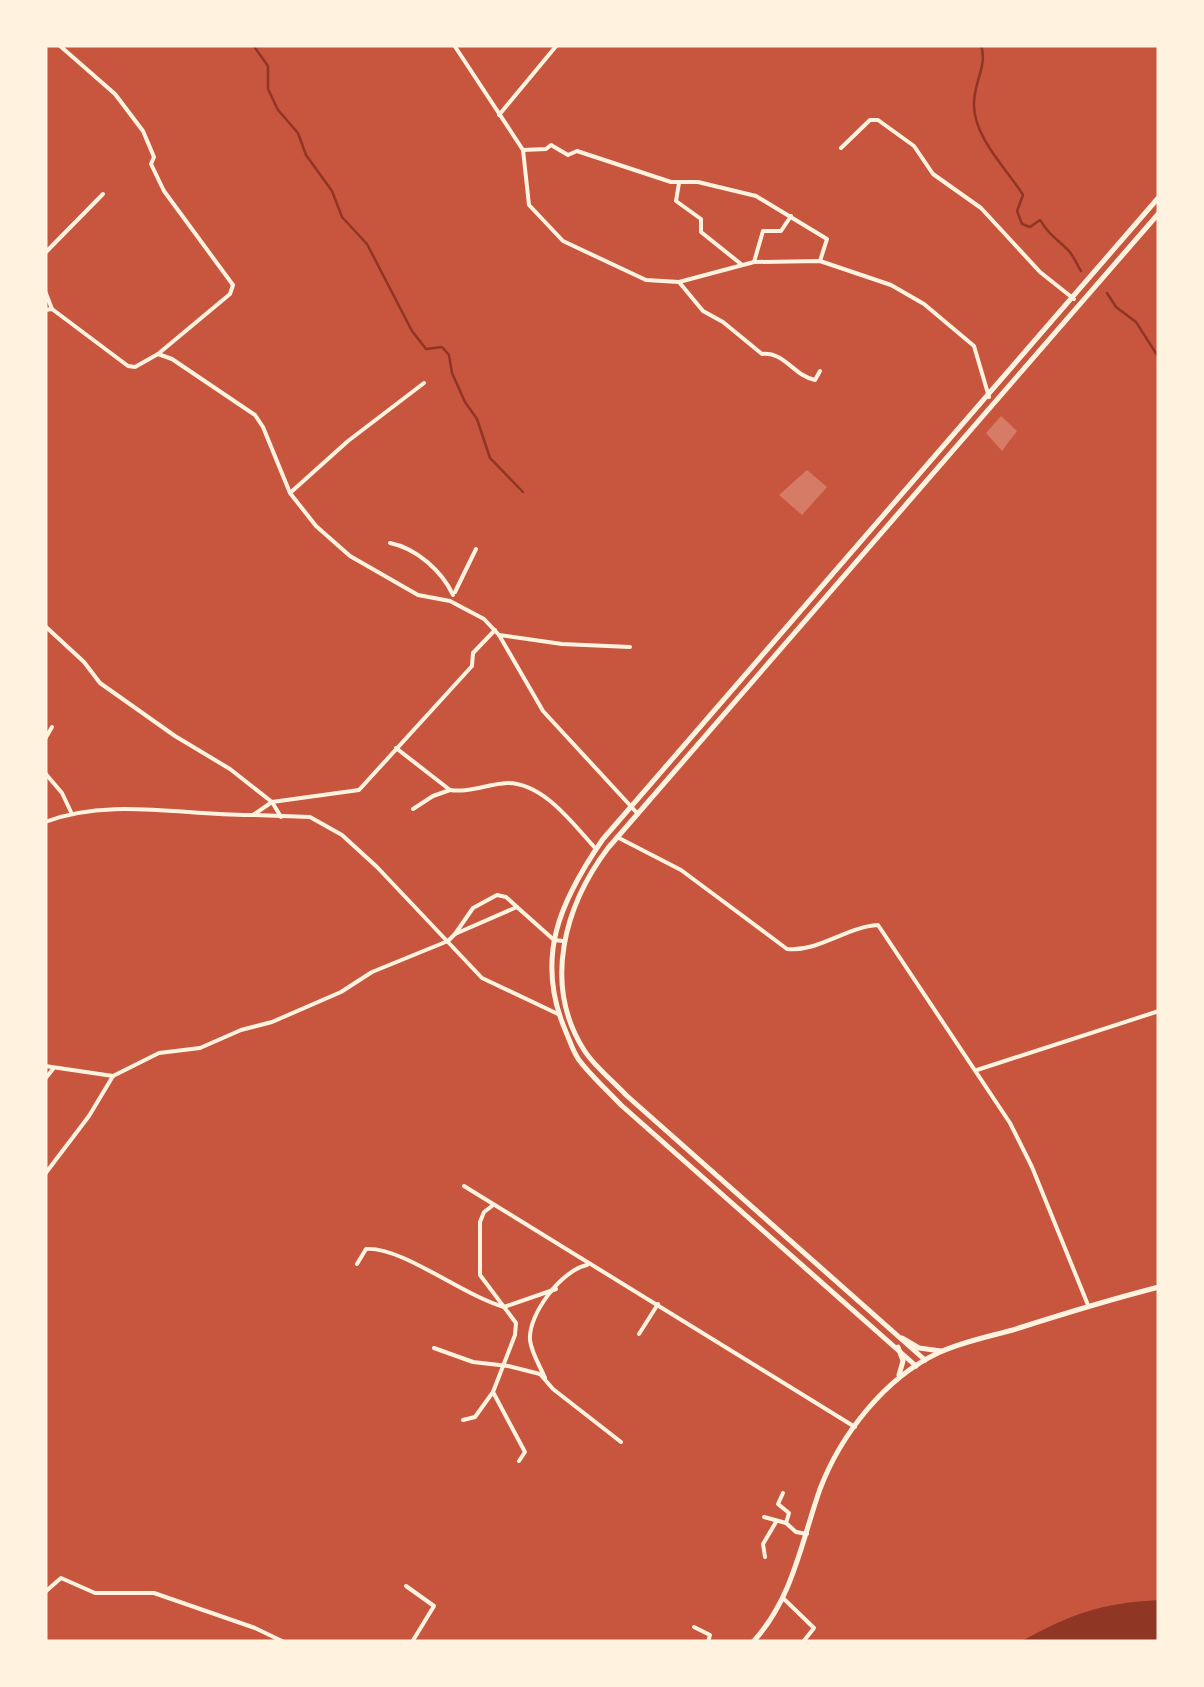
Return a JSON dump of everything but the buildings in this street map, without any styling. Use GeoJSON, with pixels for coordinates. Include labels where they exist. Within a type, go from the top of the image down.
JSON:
{"type":"FeatureCollection","features":[{"type":"Feature","properties":{"kind":"main road"},"geometry":{"type":"LineString","coordinates":[[916,1366],[621,1105],[577,1058],[558,1014],[551,980],[554,940],[567,896],[596,848],[1159,197]]}},
{"type":"Feature","properties":{"kind":"main road"},"geometry":{"type":"LineString","coordinates":[[926,1360],[626,1095],[584,1050],[567,1009],[561,976],[564,941],[586,878],[617,837],[1159,213]]}},
{"type":"Feature","properties":{"kind":"main road"},"geometry":{"type":"LineString","coordinates":[[753,1642],[784,1599],[827,1474],[855,1426],[898,1378],[941,1351],[1159,1287]]}},
{"type":"Feature","properties":{"kind":"main road"},"geometry":{"type":"LineString","coordinates":[[902,1338],[919,1348],[941,1351]]}},
{"type":"Feature","properties":{"kind":"main road"},"geometry":{"type":"LineString","coordinates":[[898,1348],[903,1361],[898,1378]]}},
{"type":"Feature","properties":{"kind":"street"},"geometry":{"type":"LineString","coordinates":[[45,291],[48,310],[128,366],[136,367],[158,354],[230,294],[233,286],[162,188],[143,130],[114,94],[59,45]]}},
{"type":"Feature","properties":{"kind":"street"},"geometry":{"type":"LineString","coordinates":[[454,45],[522,150],[529,204],[562,241],[646,280],[679,282],[754,262],[820,261],[890,284],[924,304],[977,349],[989,396]]}},
{"type":"Feature","properties":{"kind":"street"},"geometry":{"type":"LineString","coordinates":[[500,114],[557,45]]}},
{"type":"Feature","properties":{"kind":"street"},"geometry":{"type":"LineString","coordinates":[[841,148],[870,120],[878,120],[914,146],[933,174],[982,208],[1040,272],[1074,299]]}},
{"type":"Feature","properties":{"kind":"street"},"geometry":{"type":"LineString","coordinates":[[522,150],[546,150],[553,146],[568,155],[577,152],[629,171],[756,196],[826,239],[820,261]]}},
{"type":"Feature","properties":{"kind":"street"},"geometry":{"type":"LineString","coordinates":[[679,182],[676,201],[701,219],[702,232],[742,264]]}},
{"type":"Feature","properties":{"kind":"street"},"geometry":{"type":"LineString","coordinates":[[45,253],[103,194]]}},
{"type":"Feature","properties":{"kind":"street"},"geometry":{"type":"LineString","coordinates":[[754,262],[764,231],[780,230],[791,216]]}},
{"type":"Feature","properties":{"kind":"street"},"geometry":{"type":"LineString","coordinates":[[679,282],[700,308],[762,354],[782,357],[810,380],[815,380],[820,371]]}},
{"type":"Feature","properties":{"kind":"street"},"geometry":{"type":"LineString","coordinates":[[158,354],[172,359],[255,415],[290,493],[316,526],[350,556],[418,595],[452,598],[484,619],[497,633],[531,696],[564,738],[638,814]]}},
{"type":"Feature","properties":{"kind":"street"},"geometry":{"type":"LineString","coordinates":[[290,493],[348,441],[424,383]]}},
{"type":"Feature","properties":{"kind":"street"},"geometry":{"type":"LineString","coordinates":[[390,543],[407,548],[424,560],[445,580],[452,598]]}},
{"type":"Feature","properties":{"kind":"street"},"geometry":{"type":"LineString","coordinates":[[452,598],[476,549]]}},
{"type":"Feature","properties":{"kind":"street"},"geometry":{"type":"LineString","coordinates":[[45,626],[84,662],[100,683],[230,769],[272,802],[281,817]]}},
{"type":"Feature","properties":{"kind":"street"},"geometry":{"type":"LineString","coordinates":[[253,814],[272,802],[359,790],[474,664],[473,653],[497,633],[562,644],[630,648]]}},
{"type":"Feature","properties":{"kind":"street"},"geometry":{"type":"LineString","coordinates":[[45,738],[52,727]]}},
{"type":"Feature","properties":{"kind":"street"},"geometry":{"type":"LineString","coordinates":[[396,748],[450,790]]}},
{"type":"Feature","properties":{"kind":"street"},"geometry":{"type":"LineString","coordinates":[[45,774],[62,793],[71,812]]}},
{"type":"Feature","properties":{"kind":"street"},"geometry":{"type":"LineString","coordinates":[[413,809],[450,790],[507,784],[534,790],[596,848]]}},
{"type":"Feature","properties":{"kind":"street"},"geometry":{"type":"LineString","coordinates":[[264,806],[270,816]]}},
{"type":"Feature","properties":{"kind":"street"},"geometry":{"type":"LineString","coordinates":[[45,822],[71,812],[168,810],[310,818],[342,835],[486,982],[558,1014]]}},
{"type":"Feature","properties":{"kind":"street"},"geometry":{"type":"LineString","coordinates":[[617,837],[681,870],[788,949],[803,949],[878,925],[1010,1123],[1088,1305]]}},
{"type":"Feature","properties":{"kind":"street"},"geometry":{"type":"LineString","coordinates":[[45,1174],[80,1130],[114,1076],[159,1052],[200,1048],[341,992],[372,972],[448,941],[473,908],[496,894],[506,897],[554,940],[564,941]]}},
{"type":"Feature","properties":{"kind":"street"},"geometry":{"type":"LineString","coordinates":[[456,934],[517,907]]}},
{"type":"Feature","properties":{"kind":"street"},"geometry":{"type":"LineString","coordinates":[[977,1070],[1159,1011]]}},
{"type":"Feature","properties":{"kind":"street"},"geometry":{"type":"LineString","coordinates":[[45,1066],[114,1076]]}},
{"type":"Feature","properties":{"kind":"street"},"geometry":{"type":"LineString","coordinates":[[45,1079],[53,1068]]}},
{"type":"Feature","properties":{"kind":"street"},"geometry":{"type":"LineString","coordinates":[[464,1186],[810,1402],[855,1426]]}},
{"type":"Feature","properties":{"kind":"street"},"geometry":{"type":"LineString","coordinates":[[463,1420],[478,1413],[493,1392],[517,1329],[514,1318],[480,1275],[480,1222],[492,1206]]}},
{"type":"Feature","properties":{"kind":"street"},"geometry":{"type":"LineString","coordinates":[[357,1264],[366,1249],[386,1251],[454,1287],[504,1306],[556,1289]]}},
{"type":"Feature","properties":{"kind":"street"},"geometry":{"type":"LineString","coordinates":[[589,1265],[572,1270],[556,1289],[539,1310],[530,1337],[553,1389],[621,1442]]}},
{"type":"Feature","properties":{"kind":"street"},"geometry":{"type":"LineString","coordinates":[[639,1334],[658,1304]]}},
{"type":"Feature","properties":{"kind":"street"},"geometry":{"type":"LineString","coordinates":[[434,1348],[472,1362],[532,1372],[545,1378]]}},
{"type":"Feature","properties":{"kind":"street"},"geometry":{"type":"LineString","coordinates":[[493,1392],[525,1452],[519,1461]]}},
{"type":"Feature","properties":{"kind":"street"},"geometry":{"type":"LineString","coordinates":[[783,1493],[778,1504],[789,1513],[786,1523]]}},
{"type":"Feature","properties":{"kind":"street"},"geometry":{"type":"LineString","coordinates":[[764,1517],[808,1534]]}},
{"type":"Feature","properties":{"kind":"street"},"geometry":{"type":"LineString","coordinates":[[766,1557],[763,1544],[776,1522]]}},
{"type":"Feature","properties":{"kind":"street"},"geometry":{"type":"LineString","coordinates":[[46,1589],[61,1578],[96,1593],[154,1594],[255,1628],[284,1642]]}},
{"type":"Feature","properties":{"kind":"street"},"geometry":{"type":"LineString","coordinates":[[406,1586],[434,1606],[412,1642]]}},
{"type":"Feature","properties":{"kind":"street"},"geometry":{"type":"LineString","coordinates":[[784,1599],[814,1628],[803,1642]]}},
{"type":"Feature","properties":{"kind":"street"},"geometry":{"type":"LineString","coordinates":[[694,1627],[710,1634],[708,1642]]}},
{"type":"Feature","properties":{"kind":"shaded area"},"geometry":{"type":"Polygon","coordinates":[[[1159,1600],[1159,1642],[1020,1642],[1086,1612],[1159,1600]]]}},
{"type":"Feature","properties":{"kind":"waterway"},"geometry":{"type":"LineString","coordinates":[[253,45],[268,66],[268,89],[278,110],[298,133],[306,155],[332,191],[342,217],[367,244],[412,331],[426,349],[442,347],[449,355],[452,373],[477,419],[490,458],[523,492]]}},
{"type":"Feature","properties":{"kind":"waterway"},"geometry":{"type":"LineString","coordinates":[[981,45],[983,60],[974,106],[980,130],[1023,195],[1017,211],[1022,224],[1030,227],[1040,220],[1070,252],[1081,271]]}},
{"type":"Feature","properties":{"kind":"waterway"},"geometry":{"type":"LineString","coordinates":[[1107,293],[1116,307],[1136,322],[1159,358]]}}]}
